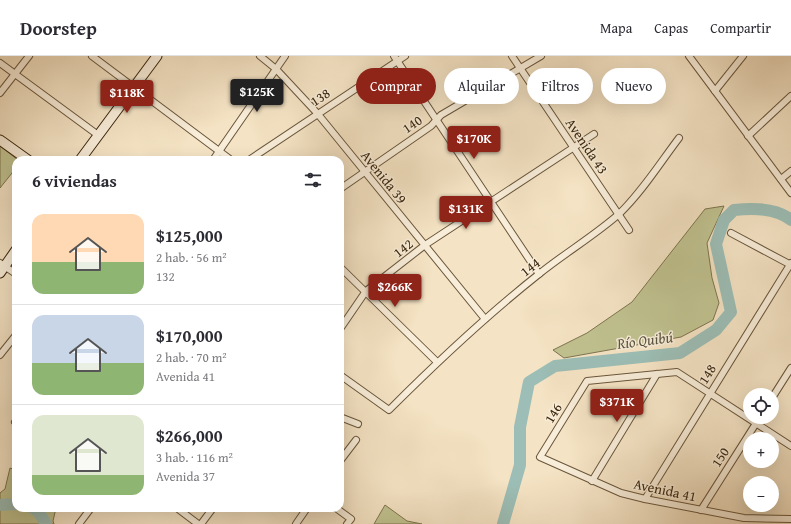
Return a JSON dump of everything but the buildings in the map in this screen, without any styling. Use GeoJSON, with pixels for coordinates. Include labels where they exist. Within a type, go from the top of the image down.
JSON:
{"type":"FeatureCollection","features":[{"type":"Feature","properties":{"kind":"street"},"geometry":{"type":"LineString","coordinates":[[0,93],[29,56]]}},
{"type":"Feature","properties":{"kind":"street"},"geometry":{"type":"LineString","coordinates":[[92,56],[226,156]]}},
{"type":"Feature","properties":{"kind":"street"},"geometry":{"type":"LineString","coordinates":[[83,156],[157,56]]}},
{"type":"Feature","properties":{"kind":"street","name":"Avenida 39"},"geometry":{"type":"LineString","coordinates":[[260,56],[276,69],[317,113],[485,319]]}},
{"type":"Feature","properties":{"kind":"street"},"geometry":{"type":"LineString","coordinates":[[216,156],[285,56]]}},
{"type":"Feature","properties":{"kind":"street","name":"138"},"geometry":{"type":"LineString","coordinates":[[256,156],[396,59],[405,56]]}},
{"type":"Feature","properties":{"kind":"street","name":"Avenida 43"},"geometry":{"type":"LineString","coordinates":[[512,56],[575,148],[628,230]]}},
{"type":"Feature","properties":{"kind":"street","name":"140"},"geometry":{"type":"LineString","coordinates":[[344,186],[431,126],[442,115],[541,56]]}},
{"type":"Feature","properties":{"kind":"street"},"geometry":{"type":"LineString","coordinates":[[689,56],[791,193]]}},
{"type":"Feature","properties":{"kind":"street"},"geometry":{"type":"LineString","coordinates":[[715,91],[742,56]]}},
{"type":"Feature","properties":{"kind":"street"},"geometry":{"type":"LineString","coordinates":[[396,59],[539,274]]}},
{"type":"Feature","properties":{"kind":"street"},"geometry":{"type":"LineString","coordinates":[[0,63],[98,135]]}},
{"type":"Feature","properties":{"kind":"street"},"geometry":{"type":"LineString","coordinates":[[748,136],[791,96]]}},
{"type":"Feature","properties":{"kind":"street","name":"142"},"geometry":{"type":"LineString","coordinates":[[344,323],[366,292],[425,245],[575,148],[594,134]]}},
{"type":"Feature","properties":{"kind":"street","name":"144"},"geometry":{"type":"LineString","coordinates":[[344,378],[389,410],[437,362],[485,319],[539,274],[618,214],[630,202],[679,138]]}},
{"type":"Feature","properties":{"kind":"street"},"geometry":{"type":"LineString","coordinates":[[0,140],[22,156]]}},
{"type":"Feature","properties":{"kind":"street"},"geometry":{"type":"LineString","coordinates":[[781,178],[791,170]]}},
{"type":"Feature","properties":{"kind":"street"},"geometry":{"type":"LineString","coordinates":[[731,233],[791,264]]}},
{"type":"Feature","properties":{"kind":"street"},"geometry":{"type":"LineString","coordinates":[[12,255],[2,267],[12,272]]}},
{"type":"Feature","properties":{"kind":"street","name":"148"},"geometry":{"type":"LineString","coordinates":[[645,499],[709,393],[791,264]]}},
{"type":"Feature","properties":{"kind":"street"},"geometry":{"type":"LineString","coordinates":[[344,271],[437,362]]}},
{"type":"Feature","properties":{"kind":"street"},"geometry":{"type":"LineString","coordinates":[[0,355],[12,340]]}},
{"type":"Feature","properties":{"kind":"street"},"geometry":{"type":"LineString","coordinates":[[778,388],[791,368]]}},
{"type":"Feature","properties":{"kind":"street"},"geometry":{"type":"LineString","coordinates":[[592,481],[657,374],[677,372],[743,415]]}},
{"type":"Feature","properties":{"kind":"street","name":"146"},"geometry":{"type":"LineString","coordinates":[[540,457],[587,381],[657,374]]}},
{"type":"Feature","properties":{"kind":"street"},"geometry":{"type":"LineString","coordinates":[[344,419],[358,424]]}},
{"type":"Feature","properties":{"kind":"street"},"geometry":{"type":"LineString","coordinates":[[756,424],[791,446]]}},
{"type":"Feature","properties":{"kind":"street","name":"150"},"geometry":{"type":"LineString","coordinates":[[701,510],[756,424]]}},
{"type":"Feature","properties":{"kind":"street"},"geometry":{"type":"LineString","coordinates":[[344,456],[356,440]]}},
{"type":"Feature","properties":{"kind":"street","name":"Avenida 41"},"geometry":{"type":"LineString","coordinates":[[540,457],[621,493],[645,499],[744,518],[791,519]]}},
{"type":"Feature","properties":{"kind":"street"},"geometry":{"type":"LineString","coordinates":[[79,524],[88,512]]}},
{"type":"Feature","properties":{"kind":"street"},"geometry":{"type":"LineString","coordinates":[[182,512],[198,524]]}},
{"type":"Feature","properties":{"kind":"street"},"geometry":{"type":"LineString","coordinates":[[201,524],[210,512]]}},
{"type":"Feature","properties":{"kind":"street"},"geometry":{"type":"LineString","coordinates":[[296,524],[304,512]]}},
{"type":"Feature","properties":{"kind":"street"},"geometry":{"type":"LineString","coordinates":[[340,512],[349,522]]}},
{"type":"Feature","properties":{"kind":"green space"},"geometry":{"type":"Polygon","coordinates":[[[0,146],[13,156],[12,173],[0,188],[0,146]]]}},
{"type":"Feature","properties":{"kind":"green space"},"geometry":{"type":"Polygon","coordinates":[[[724,206],[707,243],[712,278],[719,303],[713,320],[681,337],[564,358],[553,350],[587,333],[632,302],[705,209],[724,206]]]}},
{"type":"Feature","properties":{"kind":"green space"},"geometry":{"type":"Polygon","coordinates":[[[10,468],[12,469],[12,512],[55,512],[53,521],[54,524],[0,524],[0,493],[5,489],[10,468]]]}},
{"type":"Feature","properties":{"kind":"green space"},"geometry":{"type":"Polygon","coordinates":[[[385,505],[407,521],[422,524],[374,524],[385,505]]]}},
{"type":"Feature","properties":{"kind":"waterway","name":"Río Quibú"},"geometry":{"type":"LineString","coordinates":[[503,524],[520,465],[520,427],[529,382],[555,366],[680,353],[716,330],[731,312],[716,244],[724,220],[734,210],[749,209],[772,211],[791,220]]}},
{"type":"Feature","properties":{"kind":"waterway","name":"Río Quibú"},"geometry":{"type":"LineString","coordinates":[[0,505],[12,504]]}},
{"type":"Feature","properties":{"kind":"waterway","name":"Río Quibú"},"geometry":{"type":"LineString","coordinates":[[39,512],[46,524]]}}]}
